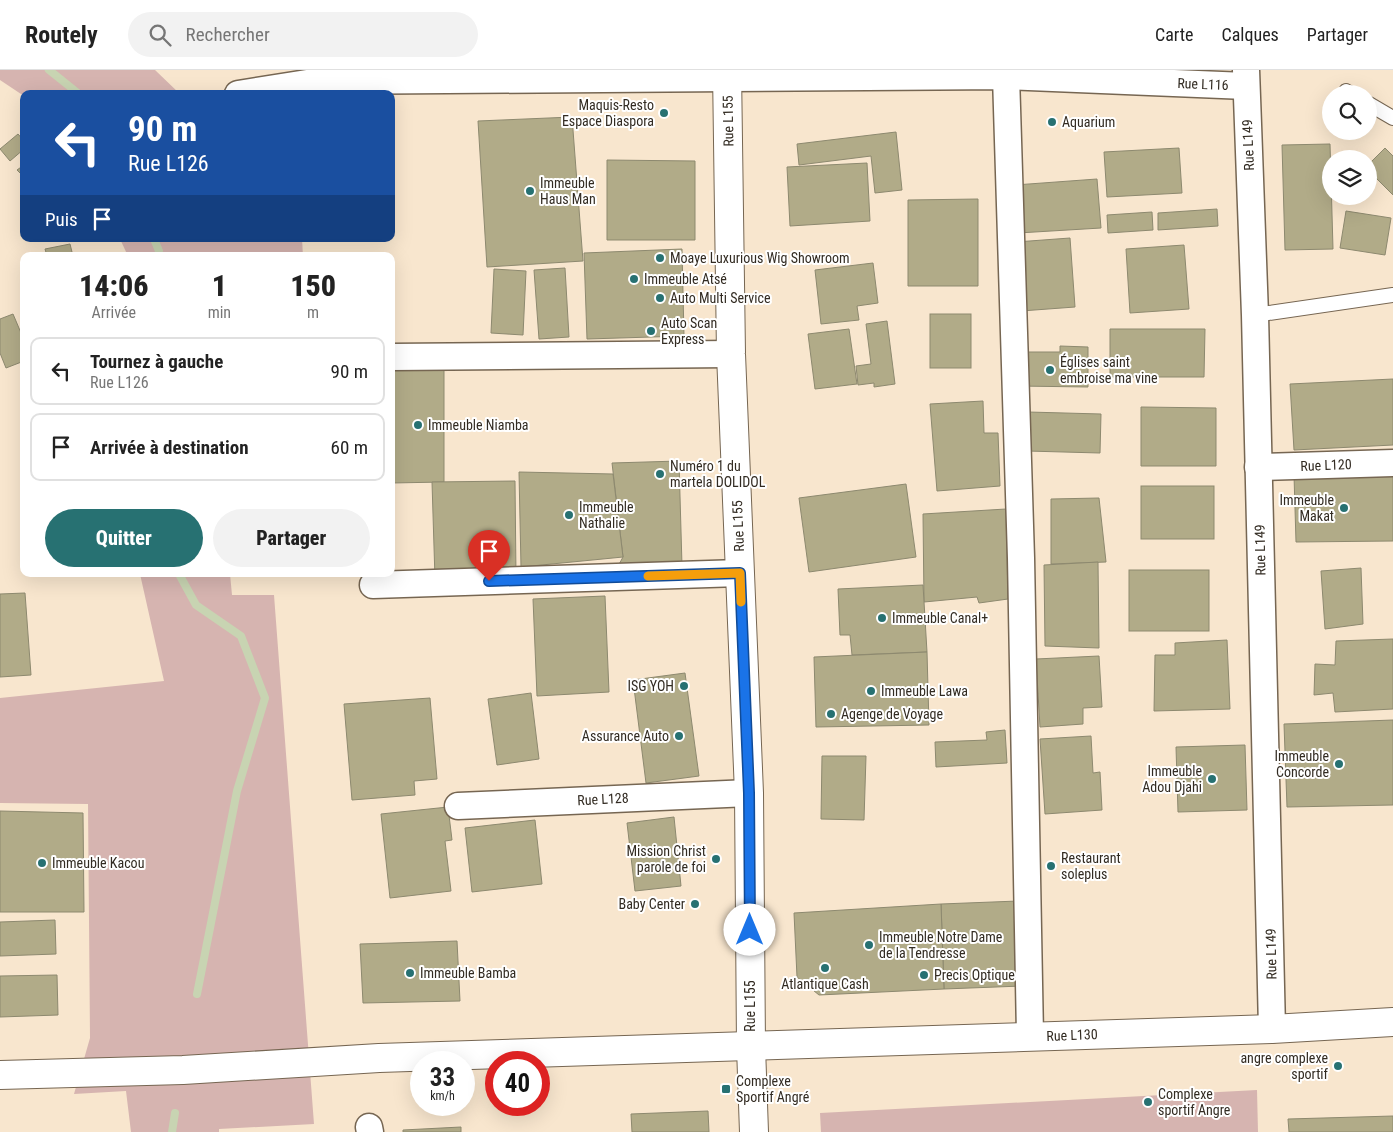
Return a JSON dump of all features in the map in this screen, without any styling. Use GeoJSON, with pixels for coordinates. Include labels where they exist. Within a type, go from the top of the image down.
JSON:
{"type":"FeatureCollection","features":[{"type":"Feature","properties":{"kind":"street","name":"Rue L116"},"geometry":{"type":"LineString","coordinates":[[263,90],[320,81],[727,75],[1246,78]]}},
{"type":"Feature","properties":{"kind":"street","name":"Rue L155"},"geometry":{"type":"LineString","coordinates":[[727,75],[731,354],[749,793],[751,1047],[754,1132]]}},
{"type":"Feature","properties":{"kind":"street"},"geometry":{"type":"LineString","coordinates":[[1006,76],[1021,558],[1030,1036]]}},
{"type":"Feature","properties":{"kind":"street","name":"Rue L149"},"geometry":{"type":"LineString","coordinates":[[1246,78],[1255,315],[1272,1029]]}},
{"type":"Feature","properties":{"kind":"street"},"geometry":{"type":"LineString","coordinates":[[395,357],[731,354]]}},
{"type":"Feature","properties":{"kind":"street","name":"Rue L120"},"geometry":{"type":"LineString","coordinates":[[1258,467],[1393,463]]}},
{"type":"Feature","properties":{"kind":"street"},"geometry":{"type":"LineString","coordinates":[[373,585],[740,573]]}},
{"type":"Feature","properties":{"kind":"street","name":"Rue L128"},"geometry":{"type":"LineString","coordinates":[[458,806],[749,793]]}},
{"type":"Feature","properties":{"kind":"street","name":"Rue L130"},"geometry":{"type":"LineString","coordinates":[[0,1075],[183,1070],[379,1058],[1272,1029],[1393,1022]]}},
{"type":"Feature","properties":{"kind":"lane"},"geometry":{"type":"LineString","coordinates":[[1377,109],[1393,118]]}},
{"type":"Feature","properties":{"kind":"lane"},"geometry":{"type":"LineString","coordinates":[[1255,315],[1393,295]]}},
{"type":"Feature","properties":{"kind":"shaded area"},"geometry":{"type":"Polygon","coordinates":[[[0,70],[155,70],[176,90],[20,90],[20,93],[0,80],[0,70]]]}},
{"type":"Feature","properties":{"kind":"shaded area"},"geometry":{"type":"Polygon","coordinates":[[[121,242],[302,242],[303,252],[126,252],[121,242]]]}},
{"type":"Feature","properties":{"kind":"shaded area"},"geometry":{"type":"Polygon","coordinates":[[[141,577],[230,577],[232,595],[274,595],[314,1124],[219,1129],[219,1132],[131,1132],[126,1091],[74,1094],[90,1038],[88,804],[0,803],[0,698],[164,681],[141,577]]]}},
{"type":"Feature","properties":{"kind":"shaded area","name":"Complexe sportif Angre"},"geometry":{"type":"Polygon","coordinates":[[[1257,1090],[1258,1132],[821,1132],[820,1113],[1257,1090]]]}},
{"type":"Feature","properties":{"kind":"building","name":"Immeuble Haus Man"},"geometry":{"type":"Polygon","coordinates":[[[572,117],[583,261],[487,267],[478,121],[572,117]]]}},
{"type":"Feature","properties":{"kind":"building"},"geometry":{"type":"Polygon","coordinates":[[[896,132],[902,190],[875,193],[871,156],[799,165],[797,144],[896,132]]]}},
{"type":"Feature","properties":{"kind":"building"},"geometry":{"type":"Polygon","coordinates":[[[18,134],[20,136],[20,152],[10,161],[0,149],[18,134]]]}},
{"type":"Feature","properties":{"kind":"building"},"geometry":{"type":"Polygon","coordinates":[[[1330,144],[1330,150],[1322,150],[1322,205],[1332,205],[1333,249],[1285,250],[1282,145],[1330,144]]]}},
{"type":"Feature","properties":{"kind":"building"},"geometry":{"type":"Polygon","coordinates":[[[1179,148],[1182,193],[1107,197],[1104,152],[1179,148]]]}},
{"type":"Feature","properties":{"kind":"building"},"geometry":{"type":"Polygon","coordinates":[[[1385,148],[1393,156],[1393,195],[1377,179],[1377,156],[1385,148]]]}},
{"type":"Feature","properties":{"kind":"building"},"geometry":{"type":"Polygon","coordinates":[[[607,160],[695,161],[695,240],[607,240],[607,160]]]}},
{"type":"Feature","properties":{"kind":"building"},"geometry":{"type":"Polygon","coordinates":[[[867,163],[870,221],[790,226],[787,167],[867,163]]]}},
{"type":"Feature","properties":{"kind":"building"},"geometry":{"type":"Polygon","coordinates":[[[1097,179],[1101,228],[1018,233],[1015,185],[1097,179]]]}},
{"type":"Feature","properties":{"kind":"building"},"geometry":{"type":"Polygon","coordinates":[[[978,199],[978,286],[908,286],[908,200],[978,199]]]}},
{"type":"Feature","properties":{"kind":"building"},"geometry":{"type":"Polygon","coordinates":[[[1217,209],[1218,226],[1158,230],[1158,213],[1217,209]]]}},
{"type":"Feature","properties":{"kind":"building"},"geometry":{"type":"Polygon","coordinates":[[[1346,211],[1391,218],[1385,255],[1340,248],[1346,211]]]}},
{"type":"Feature","properties":{"kind":"building"},"geometry":{"type":"Polygon","coordinates":[[[1152,212],[1153,230],[1108,233],[1107,215],[1152,212]]]}},
{"type":"Feature","properties":{"kind":"building"},"geometry":{"type":"Polygon","coordinates":[[[1070,238],[1075,307],[1021,311],[1016,242],[1070,238]]]}},
{"type":"Feature","properties":{"kind":"building"},"geometry":{"type":"Polygon","coordinates":[[[70,244],[72,252],[46,252],[45,249],[70,244]]]}},
{"type":"Feature","properties":{"kind":"building"},"geometry":{"type":"Polygon","coordinates":[[[1184,245],[1189,309],[1130,313],[1126,249],[1184,245]]]}},
{"type":"Feature","properties":{"kind":"building","name":"Immeuble Atsé"},"geometry":{"type":"Polygon","coordinates":[[[682,249],[684,336],[587,339],[584,253],[682,249]]]}},
{"type":"Feature","properties":{"kind":"building"},"geometry":{"type":"Polygon","coordinates":[[[873,263],[878,303],[857,306],[859,320],[821,324],[815,270],[873,263]]]}},
{"type":"Feature","properties":{"kind":"building"},"geometry":{"type":"Polygon","coordinates":[[[565,268],[569,337],[539,339],[534,270],[565,268]]]}},
{"type":"Feature","properties":{"kind":"building"},"geometry":{"type":"Polygon","coordinates":[[[494,269],[526,271],[523,335],[491,333],[494,269]]]}},
{"type":"Feature","properties":{"kind":"building"},"geometry":{"type":"Polygon","coordinates":[[[13,314],[20,331],[20,363],[6,368],[0,353],[0,319],[13,314]]]}},
{"type":"Feature","properties":{"kind":"building"},"geometry":{"type":"Polygon","coordinates":[[[930,314],[971,314],[971,368],[930,368],[930,314]]]}},
{"type":"Feature","properties":{"kind":"building"},"geometry":{"type":"Polygon","coordinates":[[[887,321],[895,384],[874,387],[874,383],[858,385],[856,366],[871,364],[866,324],[887,321]]]}},
{"type":"Feature","properties":{"kind":"building"},"geometry":{"type":"Polygon","coordinates":[[[849,329],[857,384],[815,389],[808,334],[849,329]]]}},
{"type":"Feature","properties":{"kind":"building"},"geometry":{"type":"Polygon","coordinates":[[[1110,329],[1205,329],[1204,377],[1110,377],[1110,329]]]}},
{"type":"Feature","properties":{"kind":"building"},"geometry":{"type":"Polygon","coordinates":[[[1060,346],[1088,347],[1088,387],[1018,386],[1018,352],[1060,352],[1060,346]]]}},
{"type":"Feature","properties":{"kind":"building","name":"Immeuble Niamba"},"geometry":{"type":"Polygon","coordinates":[[[395,367],[444,367],[444,482],[395,483],[395,367]]]}},
{"type":"Feature","properties":{"kind":"building"},"geometry":{"type":"Polygon","coordinates":[[[1393,379],[1393,445],[1294,450],[1290,384],[1393,379]]]}},
{"type":"Feature","properties":{"kind":"building"},"geometry":{"type":"Polygon","coordinates":[[[983,401],[984,433],[998,433],[1000,486],[937,491],[930,404],[983,401]]]}},
{"type":"Feature","properties":{"kind":"building"},"geometry":{"type":"Polygon","coordinates":[[[1141,407],[1216,408],[1216,466],[1141,466],[1141,407]]]}},
{"type":"Feature","properties":{"kind":"building"},"geometry":{"type":"Polygon","coordinates":[[[1028,412],[1101,414],[1100,453],[1027,451],[1028,412]]]}},
{"type":"Feature","properties":{"kind":"building"},"geometry":{"type":"Polygon","coordinates":[[[679,461],[682,566],[617,568],[623,557],[612,463],[679,461]]]}},
{"type":"Feature","properties":{"kind":"building","name":"Immeuble Nathalie"},"geometry":{"type":"Polygon","coordinates":[[[519,472],[613,474],[623,557],[521,567],[519,472]]]}},
{"type":"Feature","properties":{"kind":"building","name":"Immeuble Makat"},"geometry":{"type":"Polygon","coordinates":[[[1393,472],[1393,541],[1296,542],[1294,475],[1393,472]]]}},
{"type":"Feature","properties":{"kind":"building"},"geometry":{"type":"Polygon","coordinates":[[[515,481],[516,576],[435,579],[432,482],[515,481]]]}},
{"type":"Feature","properties":{"kind":"building"},"geometry":{"type":"Polygon","coordinates":[[[906,484],[916,557],[809,572],[799,498],[906,484]]]}},
{"type":"Feature","properties":{"kind":"building"},"geometry":{"type":"Polygon","coordinates":[[[1141,486],[1214,486],[1214,539],[1141,539],[1141,486]]]}},
{"type":"Feature","properties":{"kind":"building"},"geometry":{"type":"Polygon","coordinates":[[[1099,498],[1106,562],[1051,564],[1051,499],[1099,498]]]}},
{"type":"Feature","properties":{"kind":"building"},"geometry":{"type":"Polygon","coordinates":[[[1006,509],[1008,599],[979,603],[977,597],[924,602],[923,514],[1006,509]]]}},
{"type":"Feature","properties":{"kind":"building"},"geometry":{"type":"Polygon","coordinates":[[[1098,562],[1099,648],[1045,646],[1044,565],[1098,562]]]}},
{"type":"Feature","properties":{"kind":"building"},"geometry":{"type":"Polygon","coordinates":[[[1361,568],[1363,624],[1325,629],[1321,571],[1361,568]]]}},
{"type":"Feature","properties":{"kind":"building"},"geometry":{"type":"Polygon","coordinates":[[[1129,570],[1209,570],[1209,631],[1129,631],[1129,570]]]}},
{"type":"Feature","properties":{"kind":"building","name":"Immeuble Canal+"},"geometry":{"type":"Polygon","coordinates":[[[923,585],[927,652],[852,655],[850,635],[840,635],[838,589],[923,585]]]}},
{"type":"Feature","properties":{"kind":"building"},"geometry":{"type":"Polygon","coordinates":[[[25,593],[31,675],[0,677],[0,594],[25,593]]]}},
{"type":"Feature","properties":{"kind":"building"},"geometry":{"type":"Polygon","coordinates":[[[605,596],[609,692],[537,696],[533,599],[605,596]]]}},
{"type":"Feature","properties":{"kind":"building"},"geometry":{"type":"Polygon","coordinates":[[[1393,639],[1393,709],[1335,712],[1333,693],[1314,695],[1315,664],[1335,665],[1336,641],[1393,639]]]}},
{"type":"Feature","properties":{"kind":"building"},"geometry":{"type":"Polygon","coordinates":[[[1227,640],[1230,709],[1154,711],[1155,655],[1175,655],[1175,643],[1227,640]]]}},
{"type":"Feature","properties":{"kind":"building","name":"Immeuble Lawa"},"geometry":{"type":"Polygon","coordinates":[[[927,652],[929,725],[816,727],[814,657],[927,652]]]}},
{"type":"Feature","properties":{"kind":"building"},"geometry":{"type":"Polygon","coordinates":[[[1099,656],[1102,707],[1083,708],[1083,724],[1040,727],[1036,659],[1099,656]]]}},
{"type":"Feature","properties":{"kind":"building"},"geometry":{"type":"Polygon","coordinates":[[[685,673],[699,776],[646,783],[633,680],[685,673]]]}},
{"type":"Feature","properties":{"kind":"building"},"geometry":{"type":"Polygon","coordinates":[[[531,693],[539,759],[497,765],[488,699],[531,693]]]}},
{"type":"Feature","properties":{"kind":"building"},"geometry":{"type":"Polygon","coordinates":[[[430,698],[437,779],[414,781],[415,795],[352,800],[344,704],[430,698]]]}},
{"type":"Feature","properties":{"kind":"building","name":"Immeuble Concorde"},"geometry":{"type":"Polygon","coordinates":[[[1393,720],[1393,805],[1287,807],[1284,724],[1393,720]]]}},
{"type":"Feature","properties":{"kind":"building"},"geometry":{"type":"Polygon","coordinates":[[[1005,730],[1007,763],[936,767],[935,742],[987,740],[986,732],[1005,730]]]}},
{"type":"Feature","properties":{"kind":"building"},"geometry":{"type":"Polygon","coordinates":[[[1091,736],[1093,773],[1100,772],[1102,810],[1045,814],[1040,739],[1091,736]]]}},
{"type":"Feature","properties":{"kind":"building","name":"Immeuble Adou Djahi"},"geometry":{"type":"Polygon","coordinates":[[[1245,745],[1247,810],[1178,812],[1176,747],[1245,745]]]}},
{"type":"Feature","properties":{"kind":"building"},"geometry":{"type":"Polygon","coordinates":[[[822,756],[866,756],[864,820],[821,819],[822,756]]]}},
{"type":"Feature","properties":{"kind":"building"},"geometry":{"type":"Polygon","coordinates":[[[448,807],[452,840],[445,841],[451,891],[390,898],[381,814],[448,807]]]}},
{"type":"Feature","properties":{"kind":"building","name":"Immeuble Kacou"},"geometry":{"type":"Polygon","coordinates":[[[0,811],[83,813],[84,912],[0,912],[0,811]]]}},
{"type":"Feature","properties":{"kind":"building"},"geometry":{"type":"Polygon","coordinates":[[[674,817],[681,886],[635,891],[627,823],[674,817]]]}},
{"type":"Feature","properties":{"kind":"building"},"geometry":{"type":"Polygon","coordinates":[[[535,820],[542,884],[472,892],[465,828],[535,820]]]}},
{"type":"Feature","properties":{"kind":"building"},"geometry":{"type":"Polygon","coordinates":[[[1018,901],[1022,986],[944,989],[941,904],[1018,901]]]}},
{"type":"Feature","properties":{"kind":"building","name":"Immeuble Notre Dame de la Tendresse"},"geometry":{"type":"Polygon","coordinates":[[[941,904],[944,989],[819,995],[797,977],[794,913],[941,904]]]}},
{"type":"Feature","properties":{"kind":"building"},"geometry":{"type":"Polygon","coordinates":[[[55,920],[56,954],[0,956],[0,922],[55,920]]]}},
{"type":"Feature","properties":{"kind":"building","name":"Immeuble Bamba"},"geometry":{"type":"Polygon","coordinates":[[[457,941],[460,1001],[363,1003],[360,944],[457,941]]]}},
{"type":"Feature","properties":{"kind":"building"},"geometry":{"type":"Polygon","coordinates":[[[57,975],[58,1015],[0,1017],[0,976],[57,975]]]}},
{"type":"Feature","properties":{"kind":"building"},"geometry":{"type":"Polygon","coordinates":[[[708,1111],[709,1132],[632,1132],[631,1114],[708,1111]]]}},
{"type":"Feature","properties":{"kind":"building"},"geometry":{"type":"Polygon","coordinates":[[[1393,1116],[1393,1132],[1289,1132],[1288,1119],[1393,1116]]]}},
{"type":"Feature","properties":{"kind":"building"},"geometry":{"type":"Polygon","coordinates":[[[461,1127],[461,1132],[403,1132],[403,1130],[461,1127]]]}},
{"type":"Feature","properties":{"kind":"waterway"},"geometry":{"type":"LineString","coordinates":[[49,70],[74,90]]}},
{"type":"Feature","properties":{"kind":"waterway"},"geometry":{"type":"LineString","coordinates":[[155,242],[159,252]]}},
{"type":"Feature","properties":{"kind":"waterway"},"geometry":{"type":"LineString","coordinates":[[181,577],[196,605],[241,636],[265,698],[237,791],[197,994]]}},
{"type":"Feature","properties":{"kind":"waterway"},"geometry":{"type":"LineString","coordinates":[[172,1132],[175,1113]]}},
{"type":"Feature","properties":{"kind":"slow traffic"},"geometry":{"type":"LineString","coordinates":[[648,576],[740,573],[741,602]]}},
{"type":"Feature","properties":{"kind":"place","name":"Maquis-Resto Espace Diaspora"},"geometry":{"type":"Point","coordinates":[664,113]}},
{"type":"Feature","properties":{"kind":"place","name":"Aquarium"},"geometry":{"type":"Point","coordinates":[1052,122]}},
{"type":"Feature","properties":{"kind":"place","name":"Immeuble Haus Man"},"geometry":{"type":"Point","coordinates":[530,191]}},
{"type":"Feature","properties":{"kind":"place","name":"Moaye Luxurious Wig Showroom"},"geometry":{"type":"Point","coordinates":[660,258]}},
{"type":"Feature","properties":{"kind":"place","name":"Immeuble Atsé"},"geometry":{"type":"Point","coordinates":[634,279]}},
{"type":"Feature","properties":{"kind":"place","name":"Auto Multi Service"},"geometry":{"type":"Point","coordinates":[660,298]}},
{"type":"Feature","properties":{"kind":"place","name":"Auto Scan Express"},"geometry":{"type":"Point","coordinates":[651,331]}},
{"type":"Feature","properties":{"kind":"place","name":"Églises saint embroise ma vine"},"geometry":{"type":"Point","coordinates":[1050,370]}},
{"type":"Feature","properties":{"kind":"place","name":"Immeuble Niamba"},"geometry":{"type":"Point","coordinates":[418,425]}},
{"type":"Feature","properties":{"kind":"place","name":"Numéro 1 du martela DOLIDOL"},"geometry":{"type":"Point","coordinates":[660,474]}},
{"type":"Feature","properties":{"kind":"place","name":"Immeuble Makat"},"geometry":{"type":"Point","coordinates":[1344,508]}},
{"type":"Feature","properties":{"kind":"place","name":"Immeuble Nathalie"},"geometry":{"type":"Point","coordinates":[569,515]}},
{"type":"Feature","properties":{"kind":"place","name":"Immeuble Canal+"},"geometry":{"type":"Point","coordinates":[882,618]}},
{"type":"Feature","properties":{"kind":"place","name":"ISG YOH"},"geometry":{"type":"Point","coordinates":[684,686]}},
{"type":"Feature","properties":{"kind":"place","name":"Immeuble Lawa"},"geometry":{"type":"Point","coordinates":[871,691]}},
{"type":"Feature","properties":{"kind":"place","name":"Agenge de Voyage"},"geometry":{"type":"Point","coordinates":[831,714]}},
{"type":"Feature","properties":{"kind":"place","name":"Assurance Auto"},"geometry":{"type":"Point","coordinates":[679,736]}},
{"type":"Feature","properties":{"kind":"place","name":"Immeuble Concorde"},"geometry":{"type":"Point","coordinates":[1339,764]}},
{"type":"Feature","properties":{"kind":"place","name":"Immeuble Adou Djahi"},"geometry":{"type":"Point","coordinates":[1212,779]}},
{"type":"Feature","properties":{"kind":"place","name":"Mission Christ parole de foi"},"geometry":{"type":"Point","coordinates":[716,859]}},
{"type":"Feature","properties":{"kind":"place","name":"Immeuble Kacou"},"geometry":{"type":"Point","coordinates":[42,863]}},
{"type":"Feature","properties":{"kind":"place","name":"Restaurant soleplus"},"geometry":{"type":"Point","coordinates":[1051,866]}},
{"type":"Feature","properties":{"kind":"place","name":"Baby Center"},"geometry":{"type":"Point","coordinates":[695,904]}},
{"type":"Feature","properties":{"kind":"place","name":"Immeuble Notre Dame de la Tendresse"},"geometry":{"type":"Point","coordinates":[869,945]}},
{"type":"Feature","properties":{"kind":"place","name":"Atlantique Cash"},"geometry":{"type":"Point","coordinates":[825,968]}},
{"type":"Feature","properties":{"kind":"place","name":"Immeuble Bamba"},"geometry":{"type":"Point","coordinates":[410,973]}},
{"type":"Feature","properties":{"kind":"place","name":"Precis Optique"},"geometry":{"type":"Point","coordinates":[924,975]}},
{"type":"Feature","properties":{"kind":"place","name":"angre complexe sportif"},"geometry":{"type":"Point","coordinates":[1338,1066]}},
{"type":"Feature","properties":{"kind":"place","name":"Complexe Sportif Angré"},"geometry":{"type":"Point","coordinates":[726,1089]}},
{"type":"Feature","properties":{"kind":"place","name":"Complexe sportif Angre"},"geometry":{"type":"Point","coordinates":[1148,1102]}},
{"type":"Feature","properties":{"kind":"route"},"geometry":{"type":"LineString","coordinates":[[489,581],[740,573],[749,793],[750,930]]}}]}
